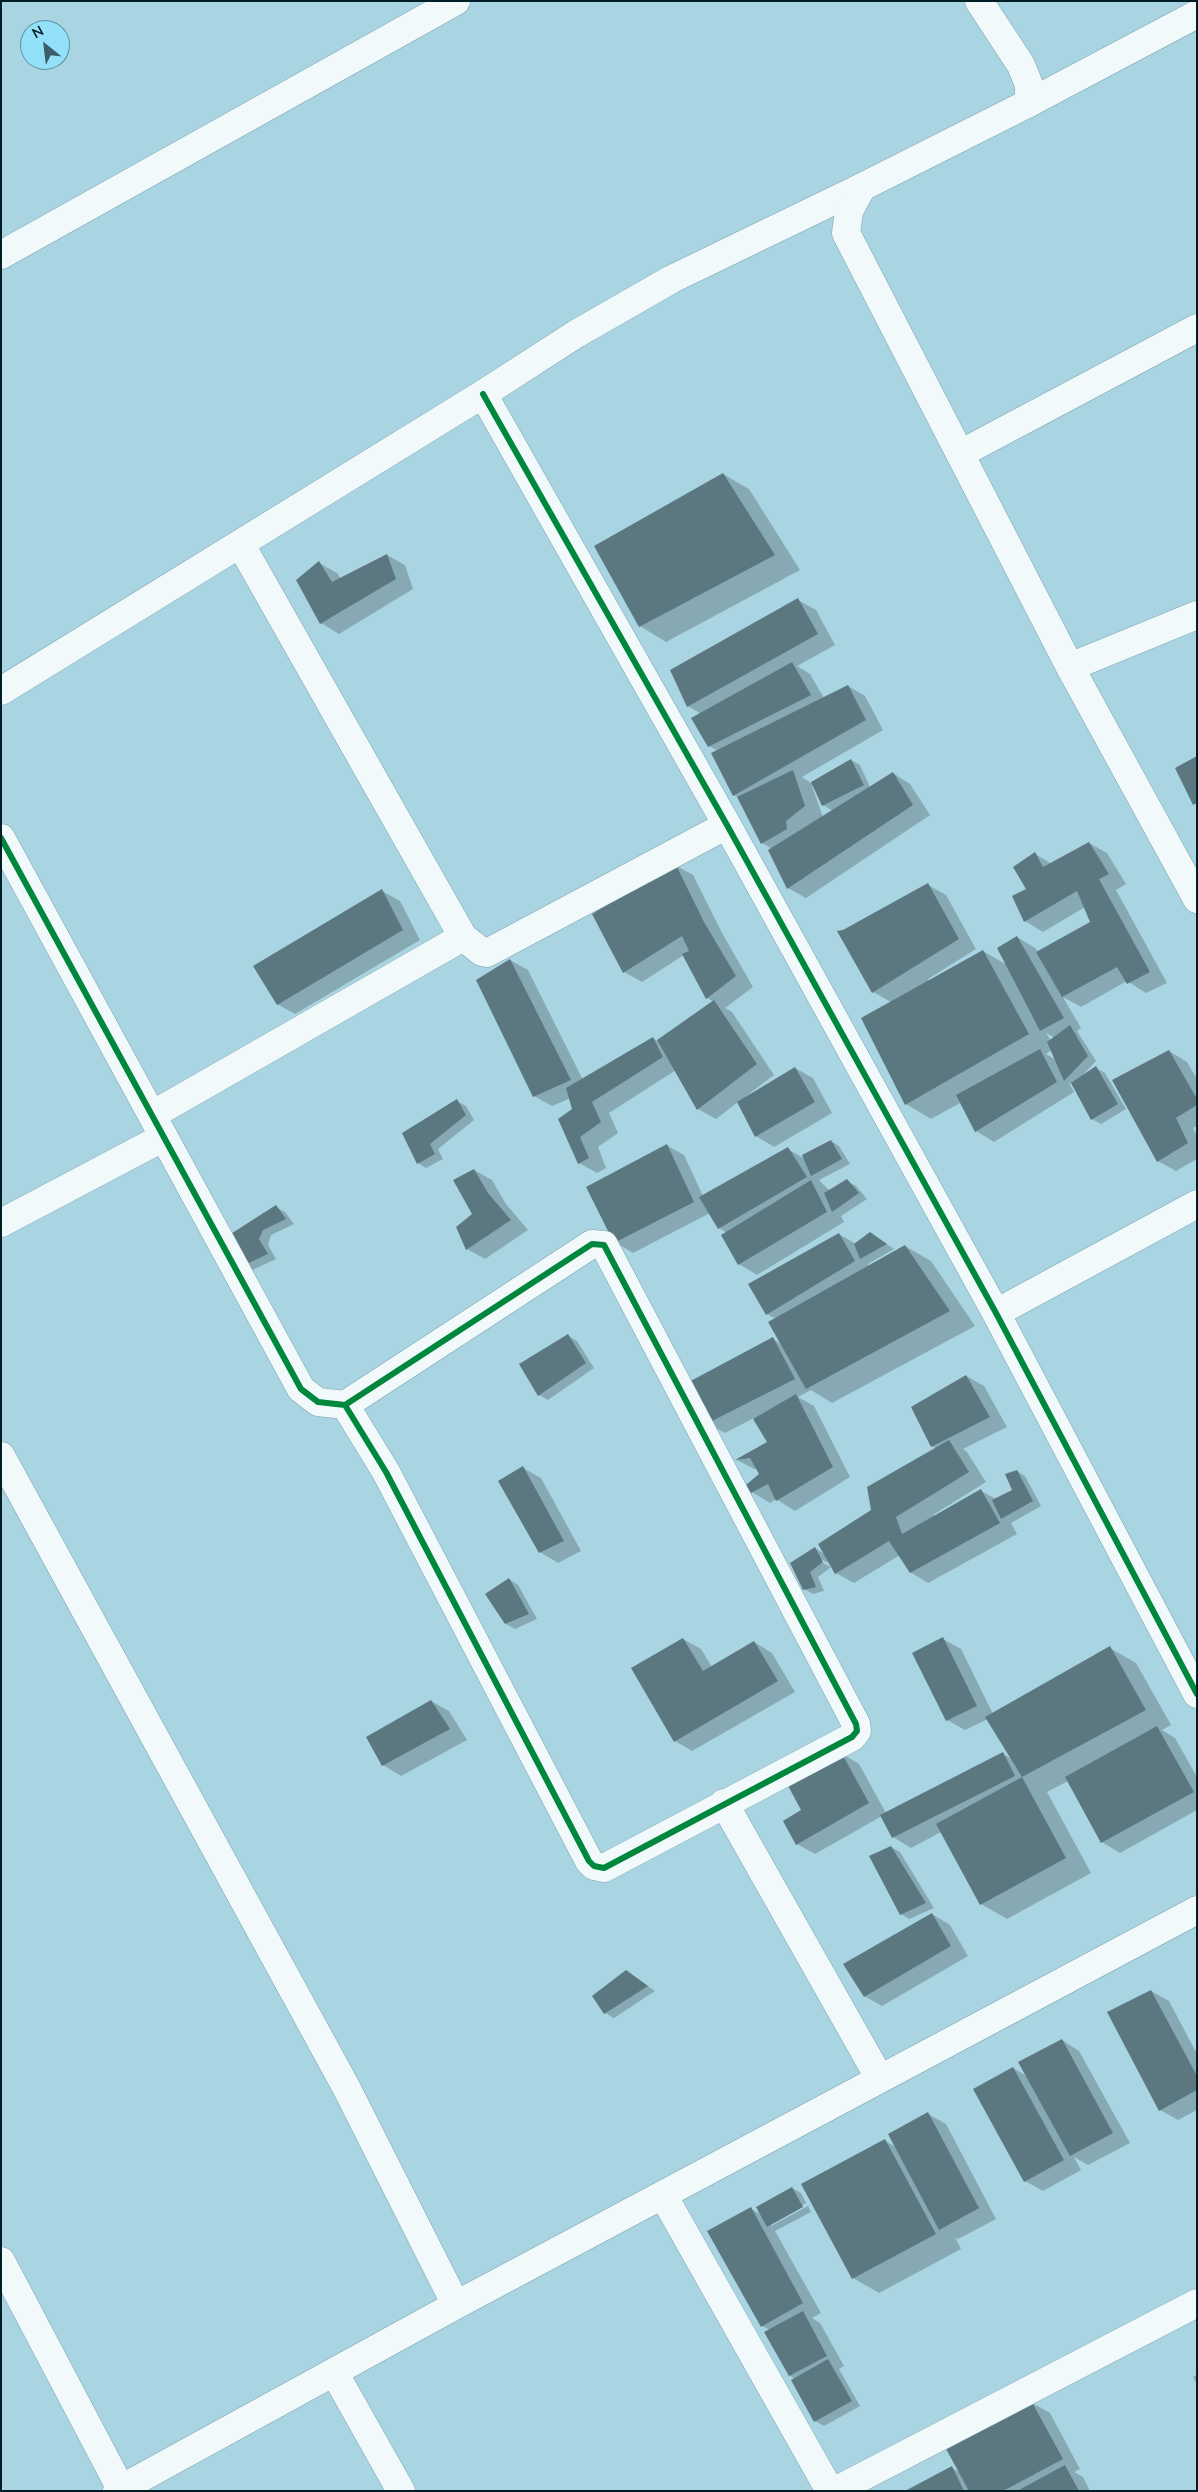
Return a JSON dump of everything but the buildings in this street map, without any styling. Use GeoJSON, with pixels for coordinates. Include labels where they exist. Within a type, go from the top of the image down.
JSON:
{"type":"FeatureCollection","features":[{"type":"Feature","properties":{"kind":"street"},"geometry":{"type":"LineString","coordinates":[[1,256],[456,1]]}},
{"type":"Feature","properties":{"kind":"street"},"geometry":{"type":"LineString","coordinates":[[979,1],[1021,65],[1029,85],[1029,103]]}},
{"type":"Feature","properties":{"kind":"street"},"geometry":{"type":"LineString","coordinates":[[1,691],[241,545],[576,334],[672,279],[1029,103],[1197,14]]}},
{"type":"Feature","properties":{"kind":"street"},"geometry":{"type":"LineString","coordinates":[[862,187],[849,211],[846,233],[1070,666],[1197,899]]}},
{"type":"Feature","properties":{"kind":"street"},"geometry":{"type":"LineString","coordinates":[[960,454],[1197,328]]}},
{"type":"Feature","properties":{"kind":"street"},"geometry":{"type":"LineString","coordinates":[[483,394],[727,825],[996,1313],[1197,1694]]}},
{"type":"Feature","properties":{"kind":"street"},"geometry":{"type":"LineString","coordinates":[[241,545],[463,937],[482,952],[488,953],[727,825]]}},
{"type":"Feature","properties":{"kind":"street"},"geometry":{"type":"LineString","coordinates":[[1070,666],[1197,615]]}},
{"type":"Feature","properties":{"kind":"street"},"geometry":{"type":"LineString","coordinates":[[1,838],[301,1389],[318,1402],[345,1405],[592,1244],[604,1245],[856,1724],[857,1731],[852,1737],[604,1868],[594,1866],[589,1861],[386,1472],[345,1405]]}},
{"type":"Feature","properties":{"kind":"street"},"geometry":{"type":"LineString","coordinates":[[1,1223],[463,937]]}},
{"type":"Feature","properties":{"kind":"street"},"geometry":{"type":"LineString","coordinates":[[996,1313],[1197,1204]]}},
{"type":"Feature","properties":{"kind":"street"},"geometry":{"type":"LineString","coordinates":[[1,1456],[346,2087],[456,2305]]}},
{"type":"Feature","properties":{"kind":"street"},"geometry":{"type":"LineString","coordinates":[[724,1803],[880,2079]]}},
{"type":"Feature","properties":{"kind":"street"},"geometry":{"type":"LineString","coordinates":[[1,2261],[119,2490],[456,2305],[1197,1910]]}},
{"type":"Feature","properties":{"kind":"street"},"geometry":{"type":"LineString","coordinates":[[663,2195],[830,2491]]}},
{"type":"Feature","properties":{"kind":"street"},"geometry":{"type":"LineString","coordinates":[[835,2491],[1197,2303]]}},
{"type":"Feature","properties":{"kind":"street"},"geometry":{"type":"LineString","coordinates":[[334,2372],[401,2491]]}},
{"type":"Feature","properties":{"kind":"cycle path"},"geometry":{"type":"LineString","coordinates":[[483,394],[727,825],[996,1313],[1197,1694]]}},
{"type":"Feature","properties":{"kind":"cycle path"},"geometry":{"type":"LineString","coordinates":[[1,838],[301,1389],[318,1402],[345,1405],[592,1244],[604,1245],[856,1724],[857,1731],[852,1737],[604,1868],[594,1866],[589,1861],[386,1472],[345,1405]]}}]}
